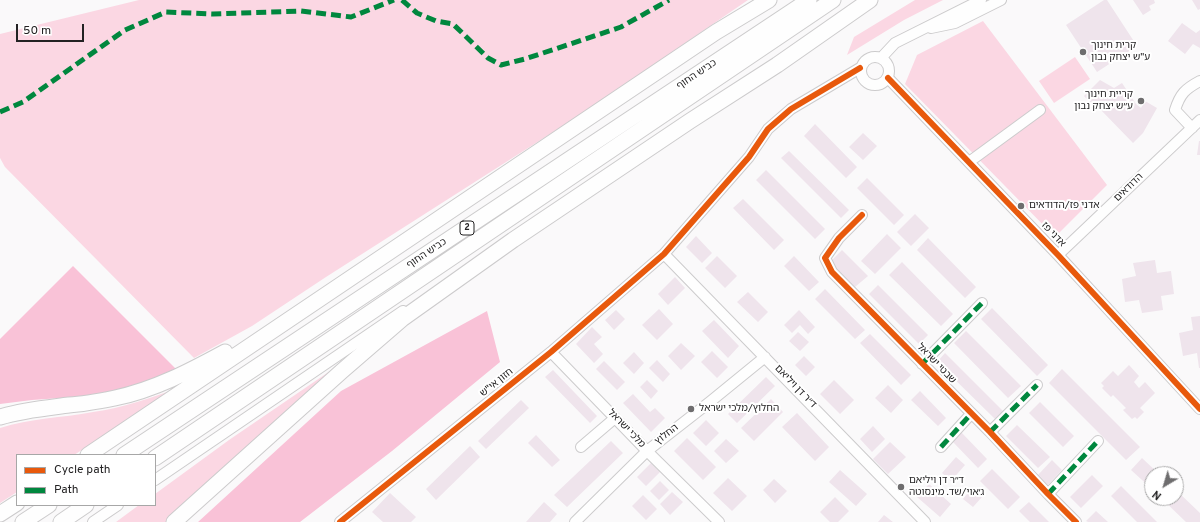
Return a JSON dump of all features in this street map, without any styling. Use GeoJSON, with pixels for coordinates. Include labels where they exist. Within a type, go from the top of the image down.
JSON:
{"type":"FeatureCollection","features":[{"type":"Feature","properties":{"kind":"highway"},"geometry":{"type":"LineString","coordinates":[[89,454],[716,32],[769,0]]}},
{"type":"Feature","properties":{"kind":"highway","name":"כביש החוף"},"geometry":{"type":"LineString","coordinates":[[126,454],[809,0]]}},
{"type":"Feature","properties":{"kind":"highway","name":"כביש החוף"},"geometry":{"type":"LineString","coordinates":[[156,457],[833,0]]}},
{"type":"Feature","properties":{"kind":"highway"},"geometry":{"type":"LineString","coordinates":[[174,522],[330,381],[402,319],[513,240],[690,121],[777,65],[868,2]]}},
{"type":"Feature","properties":{"kind":"highway"},"geometry":{"type":"LineString","coordinates":[[0,417],[31,410],[117,397],[157,385],[202,365],[320,299]]}},
{"type":"Feature","properties":{"kind":"highway"},"geometry":{"type":"LineString","coordinates":[[0,514],[16,504]]}},
{"type":"Feature","properties":{"kind":"highway"},"geometry":{"type":"LineString","coordinates":[[23,522],[47,506]]}},
{"type":"Feature","properties":{"kind":"highway"},"geometry":{"type":"LineString","coordinates":[[61,522],[85,506]]}},
{"type":"Feature","properties":{"kind":"street"},"geometry":{"type":"LineString","coordinates":[[881,58],[895,43],[914,32],[980,0]]}},
{"type":"Feature","properties":{"kind":"street"},"geometry":{"type":"LineString","coordinates":[[914,32],[955,23],[1001,0]]}},
{"type":"Feature","properties":{"kind":"street"},"geometry":{"type":"LineString","coordinates":[[872,57],[881,58],[885,61],[889,68],[888,78],[880,85],[870,85],[862,79],[860,68],[865,60],[872,57]]}},
{"type":"Feature","properties":{"kind":"street","name":"חזון אי\"ש"},"geometry":{"type":"LineString","coordinates":[[340,522],[552,352],[664,254],[749,157],[768,130],[791,110],[860,68]]}},
{"type":"Feature","properties":{"kind":"street","name":"אדני פז"},"geometry":{"type":"LineString","coordinates":[[888,78],[1058,255],[1200,410]]}},
{"type":"Feature","properties":{"kind":"street"},"geometry":{"type":"LineString","coordinates":[[1192,128],[1175,110],[1179,98],[1193,84],[1200,81]]}},
{"type":"Feature","properties":{"kind":"street"},"geometry":{"type":"LineString","coordinates":[[969,162],[1040,110]]}},
{"type":"Feature","properties":{"kind":"street","name":"הדודאים"},"geometry":{"type":"LineString","coordinates":[[1058,255],[1200,120]]}},
{"type":"Feature","properties":{"kind":"street","name":"שבטי ישראל"},"geometry":{"type":"LineString","coordinates":[[862,215],[839,238],[825,258],[832,272],[990,432],[1076,522]]}},
{"type":"Feature","properties":{"kind":"street"},"geometry":{"type":"LineString","coordinates":[[156,479],[386,322],[513,240]]}},
{"type":"Feature","properties":{"kind":"street","name":"ד״ר דן ויליאם"},"geometry":{"type":"LineString","coordinates":[[664,254],[925,522]]}},
{"type":"Feature","properties":{"kind":"street"},"geometry":{"type":"LineString","coordinates":[[922,364],[982,304]]}},
{"type":"Feature","properties":{"kind":"street","name":"מלכי ישראל"},"geometry":{"type":"LineString","coordinates":[[552,352],[647,451],[719,522]]}},
{"type":"Feature","properties":{"kind":"street","name":"החלוץ"},"geometry":{"type":"LineString","coordinates":[[575,522],[647,451],[765,356]]}},
{"type":"Feature","properties":{"kind":"street"},"geometry":{"type":"LineString","coordinates":[[990,432],[1037,385]]}},
{"type":"Feature","properties":{"kind":"street"},"geometry":{"type":"LineString","coordinates":[[941,447],[971,414]]}},
{"type":"Feature","properties":{"kind":"street"},"geometry":{"type":"LineString","coordinates":[[581,447],[615,418]]}},
{"type":"Feature","properties":{"kind":"street"},"geometry":{"type":"LineString","coordinates":[[1048,494],[1098,441]]}},
{"type":"Feature","properties":{"kind":"street"},"geometry":{"type":"LineString","coordinates":[[93,522],[117,506]]}},
{"type":"Feature","properties":{"kind":"shaded area"},"geometry":{"type":"Polygon","coordinates":[[[139,0],[748,0],[586,111],[252,326],[194,358],[5,167],[0,158],[0,34],[139,0]]]}},
{"type":"Feature","properties":{"kind":"shaded area"},"geometry":{"type":"Polygon","coordinates":[[[915,0],[943,0],[904,20],[847,55],[854,37],[915,0]]]}},
{"type":"Feature","properties":{"kind":"shaded area"},"geometry":{"type":"Polygon","coordinates":[[[983,21],[1107,185],[1055,237],[905,84],[917,55],[983,21]]]}},
{"type":"Feature","properties":{"kind":"shaded area"},"geometry":{"type":"Polygon","coordinates":[[[1075,57],[1090,79],[1054,103],[1039,81],[1075,57]]]}},
{"type":"Feature","properties":{"kind":"shaded area"},"geometry":{"type":"Polygon","coordinates":[[[73,266],[178,371],[151,382],[89,396],[0,404],[0,339],[73,266]]]}},
{"type":"Feature","properties":{"kind":"shaded area"},"geometry":{"type":"Polygon","coordinates":[[[487,311],[500,362],[392,451],[300,522],[198,522],[341,391],[487,311]]]}},
{"type":"Feature","properties":{"kind":"shaded area"},"geometry":{"type":"Polygon","coordinates":[[[330,371],[166,522],[116,522],[138,506],[156,506],[156,493],[229,440],[330,371]]]}},
{"type":"Feature","properties":{"kind":"shaded area"},"geometry":{"type":"Polygon","coordinates":[[[178,388],[76,454],[16,454],[16,493],[0,503],[0,428],[46,418],[115,408],[178,388]]]}},
{"type":"Feature","properties":{"kind":"building"},"geometry":{"type":"Polygon","coordinates":[[[1104,0],[1107,0],[1137,46],[1097,72],[1066,25],[1104,0]]]}},
{"type":"Feature","properties":{"kind":"building"},"geometry":{"type":"Polygon","coordinates":[[[1133,0],[1154,0],[1155,3],[1149,6],[1151,10],[1143,15],[1133,0]]]}},
{"type":"Feature","properties":{"kind":"building"},"geometry":{"type":"Polygon","coordinates":[[[1192,0],[1200,0],[1200,9],[1198,10],[1192,0]]]}},
{"type":"Feature","properties":{"kind":"building"},"geometry":{"type":"Polygon","coordinates":[[[1182,23],[1196,33],[1200,30],[1200,48],[1193,44],[1185,54],[1168,41],[1182,23]]]}},
{"type":"Feature","properties":{"kind":"building"},"geometry":{"type":"Polygon","coordinates":[[[1100,80],[1114,88],[1122,83],[1136,104],[1141,108],[1145,101],[1157,108],[1143,133],[1133,143],[1099,108],[1097,110],[1084,96],[1100,80]]]}},
{"type":"Feature","properties":{"kind":"building"},"geometry":{"type":"Polygon","coordinates":[[[815,124],[857,167],[846,178],[804,136],[815,124]]]}},
{"type":"Feature","properties":{"kind":"building"},"geometry":{"type":"Polygon","coordinates":[[[863,133],[877,146],[863,160],[849,147],[863,133]]]}},
{"type":"Feature","properties":{"kind":"building"},"geometry":{"type":"Polygon","coordinates":[[[1199,141],[1200,155],[1197,155],[1199,141]]]}},
{"type":"Feature","properties":{"kind":"building"},"geometry":{"type":"Polygon","coordinates":[[[789,151],[849,210],[841,218],[781,158],[789,151]]]}},
{"type":"Feature","properties":{"kind":"building"},"geometry":{"type":"Polygon","coordinates":[[[766,170],[825,229],[815,239],[756,180],[766,170]]]}},
{"type":"Feature","properties":{"kind":"building"},"geometry":{"type":"Polygon","coordinates":[[[867,178],[904,215],[894,225],[857,188],[867,178]]]}},
{"type":"Feature","properties":{"kind":"building"},"geometry":{"type":"Polygon","coordinates":[[[743,199],[784,240],[774,250],[733,208],[743,199]]]}},
{"type":"Feature","properties":{"kind":"building"},"geometry":{"type":"Polygon","coordinates":[[[915,214],[929,228],[911,246],[897,232],[915,214]]]}},
{"type":"Feature","properties":{"kind":"building"},"geometry":{"type":"Polygon","coordinates":[[[887,234],[901,248],[875,274],[861,261],[887,234]]]}},
{"type":"Feature","properties":{"kind":"building"},"geometry":{"type":"Polygon","coordinates":[[[696,236],[712,253],[702,263],[686,247],[696,236]]]}},
{"type":"Feature","properties":{"kind":"building"},"geometry":{"type":"Polygon","coordinates":[[[928,238],[976,287],[965,298],[917,250],[928,238]]]}},
{"type":"Feature","properties":{"kind":"building"},"geometry":{"type":"Polygon","coordinates":[[[842,250],[868,276],[855,287],[830,262],[842,250]]]}},
{"type":"Feature","properties":{"kind":"building"},"geometry":{"type":"Polygon","coordinates":[[[717,256],[737,276],[725,288],[705,268],[717,256]]]}},
{"type":"Feature","properties":{"kind":"building"},"geometry":{"type":"Polygon","coordinates":[[[794,256],[819,282],[809,291],[784,266],[794,256]]]}},
{"type":"Feature","properties":{"kind":"building"},"geometry":{"type":"Polygon","coordinates":[[[1155,260],[1157,273],[1171,271],[1174,294],[1161,296],[1163,310],[1142,313],[1139,300],[1125,302],[1122,279],[1136,276],[1133,263],[1155,260]]]}},
{"type":"Feature","properties":{"kind":"building"},"geometry":{"type":"Polygon","coordinates":[[[902,262],[953,314],[941,326],[889,275],[902,262]]]}},
{"type":"Feature","properties":{"kind":"building"},"geometry":{"type":"Polygon","coordinates":[[[675,277],[685,288],[668,305],[658,294],[675,277]]]}},
{"type":"Feature","properties":{"kind":"building"},"geometry":{"type":"Polygon","coordinates":[[[878,285],[928,335],[919,344],[869,294],[878,285]]]}},
{"type":"Feature","properties":{"kind":"building"},"geometry":{"type":"Polygon","coordinates":[[[825,289],[865,330],[855,339],[815,299],[825,289]]]}},
{"type":"Feature","properties":{"kind":"building"},"geometry":{"type":"Polygon","coordinates":[[[748,292],[768,312],[758,322],[737,302],[748,292]]]}},
{"type":"Feature","properties":{"kind":"building"},"geometry":{"type":"Polygon","coordinates":[[[992,308],[1048,365],[1037,376],[981,319],[992,308]]]}},
{"type":"Feature","properties":{"kind":"building"},"geometry":{"type":"Polygon","coordinates":[[[659,309],[673,324],[657,340],[642,325],[659,309]]]}},
{"type":"Feature","properties":{"kind":"building"},"geometry":{"type":"Polygon","coordinates":[[[616,310],[625,319],[614,330],[605,320],[616,310]]]}},
{"type":"Feature","properties":{"kind":"building"},"geometry":{"type":"Polygon","coordinates":[[[799,310],[815,327],[808,334],[800,325],[792,333],[784,325],[799,310]]]}},
{"type":"Feature","properties":{"kind":"building"},"geometry":{"type":"Polygon","coordinates":[[[1200,316],[1199,368],[1197,353],[1183,356],[1179,333],[1193,330],[1191,317],[1200,316]]]}},
{"type":"Feature","properties":{"kind":"building"},"geometry":{"type":"Polygon","coordinates":[[[714,320],[739,346],[728,358],[702,331],[714,320]]]}},
{"type":"Feature","properties":{"kind":"building"},"geometry":{"type":"Polygon","coordinates":[[[592,327],[602,337],[594,344],[603,354],[594,363],[576,344],[592,327]]]}},
{"type":"Feature","properties":{"kind":"building"},"geometry":{"type":"Polygon","coordinates":[[[966,331],[1021,386],[1008,398],[954,343],[966,331]]]}},
{"type":"Feature","properties":{"kind":"building"},"geometry":{"type":"Polygon","coordinates":[[[798,332],[809,342],[800,351],[789,341],[798,332]]]}},
{"type":"Feature","properties":{"kind":"building"},"geometry":{"type":"Polygon","coordinates":[[[870,334],[911,375],[901,385],[860,343],[870,334]]]}},
{"type":"Feature","properties":{"kind":"building"},"geometry":{"type":"Polygon","coordinates":[[[681,343],[695,356],[681,370],[668,356],[681,343]]]}},
{"type":"Feature","properties":{"kind":"building"},"geometry":{"type":"Polygon","coordinates":[[[712,351],[728,367],[717,378],[701,362],[712,351]]]}},
{"type":"Feature","properties":{"kind":"building"},"geometry":{"type":"Polygon","coordinates":[[[634,352],[644,363],[634,374],[623,363],[634,352]]]}},
{"type":"Feature","properties":{"kind":"building"},"geometry":{"type":"Polygon","coordinates":[[[945,353],[1003,411],[995,419],[937,362],[945,353]]]}},
{"type":"Feature","properties":{"kind":"building"},"geometry":{"type":"Polygon","coordinates":[[[804,356],[815,367],[806,376],[795,365],[804,356]]]}},
{"type":"Feature","properties":{"kind":"building"},"geometry":{"type":"Polygon","coordinates":[[[657,360],[670,374],[663,382],[649,368],[657,360]]]}},
{"type":"Feature","properties":{"kind":"building"},"geometry":{"type":"Polygon","coordinates":[[[604,361],[625,382],[617,390],[596,369],[604,361]]]}},
{"type":"Feature","properties":{"kind":"building"},"geometry":{"type":"Polygon","coordinates":[[[1129,365],[1139,376],[1134,382],[1139,388],[1145,382],[1155,393],[1140,408],[1144,412],[1137,419],[1135,417],[1132,419],[1123,410],[1126,408],[1113,395],[1111,397],[1102,388],[1104,386],[1101,383],[1113,371],[1118,376],[1129,365]]]}},
{"type":"Feature","properties":{"kind":"building"},"geometry":{"type":"Polygon","coordinates":[[[1062,369],[1140,447],[1126,460],[1049,383],[1062,369]]]}},
{"type":"Feature","properties":{"kind":"building"},"geometry":{"type":"Polygon","coordinates":[[[553,370],[597,416],[590,423],[545,377],[553,370]]]}},
{"type":"Feature","properties":{"kind":"building"},"geometry":{"type":"Polygon","coordinates":[[[766,377],[775,386],[737,423],[728,414],[766,377]]]}},
{"type":"Feature","properties":{"kind":"building"},"geometry":{"type":"Polygon","coordinates":[[[647,380],[658,391],[651,399],[640,387],[647,380]]]}},
{"type":"Feature","properties":{"kind":"building"},"geometry":{"type":"Polygon","coordinates":[[[834,380],[854,400],[840,414],[820,394],[834,380]]]}},
{"type":"Feature","properties":{"kind":"building"},"geometry":{"type":"Polygon","coordinates":[[[888,385],[903,400],[891,413],[875,398],[888,385]]]}},
{"type":"Feature","properties":{"kind":"building"},"geometry":{"type":"Polygon","coordinates":[[[920,391],[946,418],[938,426],[911,400],[920,391]]]}},
{"type":"Feature","properties":{"kind":"building"},"geometry":{"type":"Polygon","coordinates":[[[633,394],[650,412],[655,408],[665,418],[651,432],[623,403],[633,394]]]}},
{"type":"Feature","properties":{"kind":"building"},"geometry":{"type":"Polygon","coordinates":[[[771,399],[783,412],[754,441],[741,428],[771,399]]]}},
{"type":"Feature","properties":{"kind":"building"},"geometry":{"type":"Polygon","coordinates":[[[521,400],[529,408],[486,449],[478,441],[521,400]]]}},
{"type":"Feature","properties":{"kind":"building"},"geometry":{"type":"Polygon","coordinates":[[[1040,402],[1074,436],[1063,447],[1029,413],[1040,402]]]}},
{"type":"Feature","properties":{"kind":"building"},"geometry":{"type":"Polygon","coordinates":[[[797,413],[829,447],[815,461],[782,427],[797,413]]]}},
{"type":"Feature","properties":{"kind":"building"},"geometry":{"type":"Polygon","coordinates":[[[706,420],[719,433],[706,446],[693,433],[706,420]]]}},
{"type":"Feature","properties":{"kind":"building"},"geometry":{"type":"Polygon","coordinates":[[[1017,425],[1050,457],[1038,468],[1006,436],[1017,425]]]}},
{"type":"Feature","properties":{"kind":"building"},"geometry":{"type":"Polygon","coordinates":[[[873,426],[885,439],[872,452],[860,439],[873,426]]]}},
{"type":"Feature","properties":{"kind":"building"},"geometry":{"type":"Polygon","coordinates":[[[961,432],[987,459],[978,468],[952,441],[961,432]]]}},
{"type":"Feature","properties":{"kind":"building"},"geometry":{"type":"Polygon","coordinates":[[[536,435],[560,460],[552,467],[528,443],[536,435]]]}},
{"type":"Feature","properties":{"kind":"building"},"geometry":{"type":"Polygon","coordinates":[[[687,438],[716,467],[703,480],[674,451],[687,438]]]}},
{"type":"Feature","properties":{"kind":"building"},"geometry":{"type":"Polygon","coordinates":[[[726,439],[739,451],[726,463],[714,451],[726,439]]]}},
{"type":"Feature","properties":{"kind":"building"},"geometry":{"type":"Polygon","coordinates":[[[611,441],[623,453],[567,507],[554,495],[611,441]]]}},
{"type":"Feature","properties":{"kind":"building"},"geometry":{"type":"Polygon","coordinates":[[[890,442],[906,457],[888,474],[873,459],[890,442]]]}},
{"type":"Feature","properties":{"kind":"building"},"geometry":{"type":"Polygon","coordinates":[[[470,446],[480,457],[436,500],[426,489],[470,446]]]}},
{"type":"Feature","properties":{"kind":"building"},"geometry":{"type":"Polygon","coordinates":[[[956,457],[965,465],[951,481],[942,473],[956,457]]]}},
{"type":"Feature","properties":{"kind":"building"},"geometry":{"type":"Polygon","coordinates":[[[1142,458],[1150,466],[1144,466],[1144,482],[1131,470],[1142,458]]]}},
{"type":"Feature","properties":{"kind":"building"},"geometry":{"type":"Polygon","coordinates":[[[1052,460],[1062,470],[1047,486],[1037,476],[1052,460]]]}},
{"type":"Feature","properties":{"kind":"building"},"geometry":{"type":"Polygon","coordinates":[[[651,463],[660,472],[646,486],[637,477],[651,463]]]}},
{"type":"Feature","properties":{"kind":"building"},"geometry":{"type":"Polygon","coordinates":[[[992,469],[1020,497],[1008,509],[980,481],[992,469]]]}},
{"type":"Feature","properties":{"kind":"building"},"geometry":{"type":"Polygon","coordinates":[[[840,470],[867,494],[856,506],[829,482],[840,470]]]}},
{"type":"Feature","properties":{"kind":"building"},"geometry":{"type":"Polygon","coordinates":[[[1092,475],[1103,486],[1081,508],[1070,497],[1092,475]]]}},
{"type":"Feature","properties":{"kind":"building"},"geometry":{"type":"Polygon","coordinates":[[[728,478],[747,496],[732,511],[713,493],[728,478]]]}},
{"type":"Feature","properties":{"kind":"building"},"geometry":{"type":"Polygon","coordinates":[[[774,479],[787,491],[775,503],[763,490],[774,479]]]}},
{"type":"Feature","properties":{"kind":"building"},"geometry":{"type":"Polygon","coordinates":[[[660,481],[669,490],[659,500],[650,491],[660,481]]]}},
{"type":"Feature","properties":{"kind":"building"},"geometry":{"type":"Polygon","coordinates":[[[929,484],[951,504],[940,517],[917,497],[929,484]]]}},
{"type":"Feature","properties":{"kind":"building"},"geometry":{"type":"Polygon","coordinates":[[[1121,486],[1157,522],[1137,522],[1111,496],[1121,486]]]}},
{"type":"Feature","properties":{"kind":"building"},"geometry":{"type":"Polygon","coordinates":[[[972,488],[982,497],[973,507],[963,499],[972,488]]]}},
{"type":"Feature","properties":{"kind":"building"},"geometry":{"type":"Polygon","coordinates":[[[672,492],[683,502],[670,515],[660,504],[672,492]]]}},
{"type":"Feature","properties":{"kind":"building"},"geometry":{"type":"Polygon","coordinates":[[[390,493],[416,517],[411,522],[383,522],[372,512],[390,493]]]}},
{"type":"Feature","properties":{"kind":"building"},"geometry":{"type":"Polygon","coordinates":[[[643,495],[657,509],[646,520],[632,506],[643,495]]]}},
{"type":"Feature","properties":{"kind":"building"},"geometry":{"type":"Polygon","coordinates":[[[835,497],[849,511],[838,522],[830,522],[820,512],[835,497]]]}},
{"type":"Feature","properties":{"kind":"building"},"geometry":{"type":"Polygon","coordinates":[[[1184,498],[1200,513],[1200,522],[1186,522],[1169,506],[1184,506],[1184,498]]]}},
{"type":"Feature","properties":{"kind":"building"},"geometry":{"type":"Polygon","coordinates":[[[544,502],[557,514],[550,522],[526,522],[544,502]]]}},
{"type":"Feature","properties":{"kind":"building"},"geometry":{"type":"Polygon","coordinates":[[[1029,502],[1049,522],[1030,522],[1019,511],[1029,502]]]}},
{"type":"Feature","properties":{"kind":"building"},"geometry":{"type":"Polygon","coordinates":[[[1096,511],[1108,522],[1086,521],[1096,511]]]}},
{"type":"Feature","properties":{"kind":"building"},"geometry":{"type":"Polygon","coordinates":[[[884,515],[893,522],[878,522],[884,515]]]}},
{"type":"Feature","properties":{"kind":"marked path"},"geometry":{"type":"LineString","coordinates":[[0,112],[23,102],[125,30],[166,12],[213,14],[301,11],[351,17],[394,0]]}},
{"type":"Feature","properties":{"kind":"marked path"},"geometry":{"type":"LineString","coordinates":[[402,0],[417,13],[436,21],[453,24],[488,58],[501,65],[525,59],[621,27],[669,0]]}},
{"type":"Feature","properties":{"kind":"marked path"},"geometry":{"type":"LineString","coordinates":[[922,364],[982,303]]}},
{"type":"Feature","properties":{"kind":"marked path"},"geometry":{"type":"LineString","coordinates":[[990,432],[1037,385]]}},
{"type":"Feature","properties":{"kind":"marked path"},"geometry":{"type":"LineString","coordinates":[[941,447],[971,414]]}},
{"type":"Feature","properties":{"kind":"marked path"},"geometry":{"type":"LineString","coordinates":[[1048,494],[1098,441]]}},
{"type":"Feature","properties":{"kind":"cycle path"},"geometry":{"type":"LineString","coordinates":[[340,522],[551,352],[664,254],[749,157],[768,129],[791,109],[860,68]]}},
{"type":"Feature","properties":{"kind":"cycle path"},"geometry":{"type":"LineString","coordinates":[[888,78],[1058,255],[1200,409]]}},
{"type":"Feature","properties":{"kind":"cycle path"},"geometry":{"type":"LineString","coordinates":[[862,215],[839,238],[825,258],[832,272],[990,432],[1076,522]]}},
{"type":"Feature","properties":{"kind":"place","name":"קרית חינוך ע\"ש יצחק נבון"},"geometry":{"type":"Point","coordinates":[1083,52]}},
{"type":"Feature","properties":{"kind":"place","name":"קריית חינוך ע״ש יצחק נבון"},"geometry":{"type":"Point","coordinates":[1141,101]}},
{"type":"Feature","properties":{"kind":"place","name":"אדני פז/הדודאים"},"geometry":{"type":"Point","coordinates":[1021,206]}},
{"type":"Feature","properties":{"kind":"place","name":"החלוץ/מלכי ישראל"},"geometry":{"type":"Point","coordinates":[691,409]}},
{"type":"Feature","properties":{"kind":"place","name":"ד״ר דן ויליאם ג׳אוי/שד. מינסוטה"},"geometry":{"type":"Point","coordinates":[901,487]}}]}
